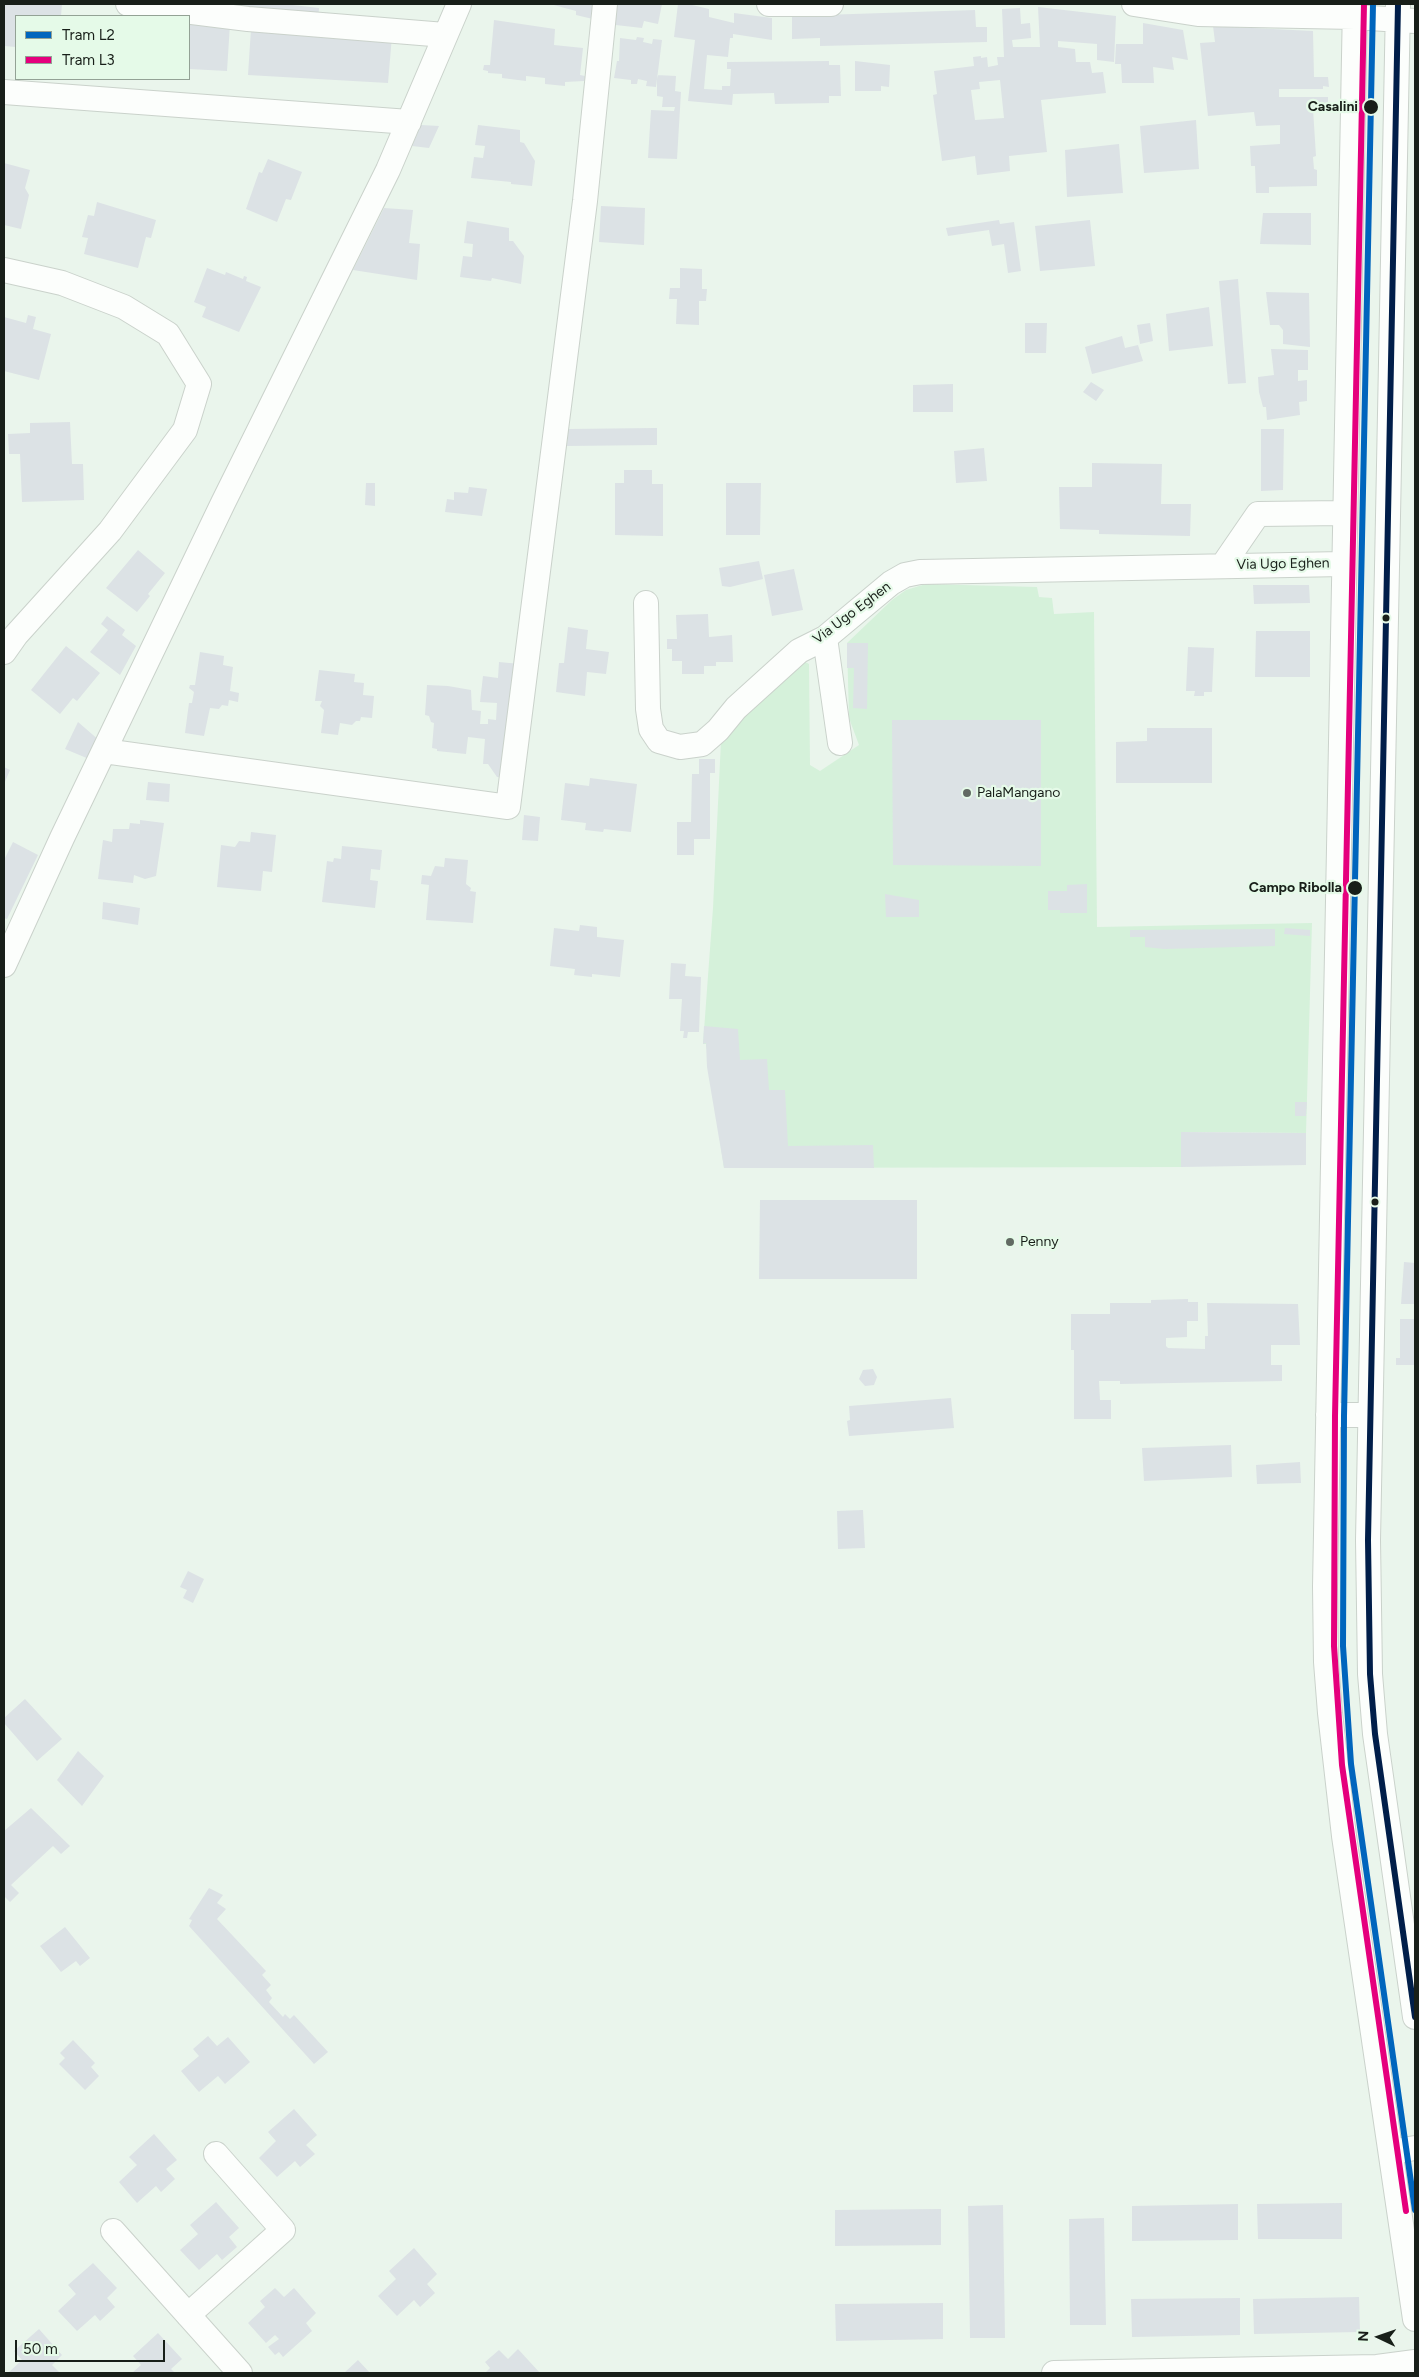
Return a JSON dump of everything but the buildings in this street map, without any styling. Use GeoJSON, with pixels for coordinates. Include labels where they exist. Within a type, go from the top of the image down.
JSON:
{"type":"FeatureCollection","features":[{"type":"Feature","properties":{"kind":"street"},"geometry":{"type":"LineString","coordinates":[[128,4],[248,19],[446,36]]}},
{"type":"Feature","properties":{"kind":"street"},"geometry":{"type":"LineString","coordinates":[[4,965],[223,503],[388,170],[459,4]]}},
{"type":"Feature","properties":{"kind":"street"},"geometry":{"type":"LineString","coordinates":[[104,751],[508,807],[585,200],[605,4]]}},
{"type":"Feature","properties":{"kind":"street"},"geometry":{"type":"LineString","coordinates":[[769,4],[785,6],[832,4]]}},
{"type":"Feature","properties":{"kind":"street"},"geometry":{"type":"LineString","coordinates":[[1134,4],[1198,14],[1355,10],[1403,14],[1368,1540],[1370,1674],[1383,1795],[1415,2017]]}},
{"type":"Feature","properties":{"kind":"street"},"geometry":{"type":"LineString","coordinates":[[1355,10],[1325,1586],[1330,1713],[1344,1836],[1415,2319]]}},
{"type":"Feature","properties":{"kind":"street"},"geometry":{"type":"LineString","coordinates":[[4,92],[409,122]]}},
{"type":"Feature","properties":{"kind":"street"},"geometry":{"type":"LineString","coordinates":[[4,270],[62,284],[124,307],[168,334],[199,384],[185,430],[110,531],[16,635],[4,652]]}},
{"type":"Feature","properties":{"kind":"street","name":"Via Ugo Eghen"},"geometry":{"type":"LineString","coordinates":[[1223,565],[1258,514],[1344,513]]}},
{"type":"Feature","properties":{"kind":"street","name":"Via Ugo Eghen"},"geometry":{"type":"LineString","coordinates":[[646,603],[648,709],[651,728],[659,741],[680,747],[702,744],[718,730],[736,708],[799,651],[825,638],[891,583],[905,575],[920,572],[1343,564]]}},
{"type":"Feature","properties":{"kind":"street"},"geometry":{"type":"LineString","coordinates":[[825,638],[840,743]]}},
{"type":"Feature","properties":{"kind":"street"},"geometry":{"type":"LineString","coordinates":[[1328,1415],[1370,1416]]}},
{"type":"Feature","properties":{"kind":"street"},"geometry":{"type":"LineString","coordinates":[[1391,2152],[1415,2148]]}},
{"type":"Feature","properties":{"kind":"street"},"geometry":{"type":"LineString","coordinates":[[188,2315],[283,2230],[216,2154]]}},
{"type":"Feature","properties":{"kind":"street"},"geometry":{"type":"LineString","coordinates":[[113,2231],[238,2372]]}},
{"type":"Feature","properties":{"kind":"street"},"geometry":{"type":"LineString","coordinates":[[1054,2373],[1377,2367],[1415,2362]]}},
{"type":"Feature","properties":{"kind":"green space"},"geometry":{"type":"Polygon","coordinates":[[[926,584],[1037,587],[1039,597],[1052,598],[1054,614],[1094,612],[1097,927],[1312,923],[1306,1133],[1181,1132],[1181,1167],[724,1168],[706,1044],[703,1044],[713,908],[721,741],[800,659],[809,664],[810,765],[820,771],[859,745],[849,718],[847,643],[892,600],[906,590],[926,584]]]}},
{"type":"Feature","properties":{"kind":"tram line","name":"L3"},"geometry":{"type":"LineString","coordinates":[[1364,4],[1335,1415],[1334,1646],[1342,1765],[1406,2211]]}},
{"type":"Feature","properties":{"kind":"tram line","name":"L2"},"geometry":{"type":"LineString","coordinates":[[1373,4],[1344,1415],[1343,1646],[1351,1764],[1415,2210]]}},
{"type":"Feature","properties":{"kind":"transit line"},"geometry":{"type":"LineString","coordinates":[[1398,4],[1368,1540],[1370,1674],[1375,1734],[1415,2017]]}},
{"type":"Feature","properties":{"kind":"place","name":"Casalini"},"geometry":{"type":"Point","coordinates":[1371,107]}},
{"type":"Feature","properties":{"kind":"place","name":"PalaMangano"},"geometry":{"type":"Point","coordinates":[967,793]}},
{"type":"Feature","properties":{"kind":"place","name":"Campo Ribolla"},"geometry":{"type":"Point","coordinates":[1355,888]}},
{"type":"Feature","properties":{"kind":"place","name":"Penny"},"geometry":{"type":"Point","coordinates":[1010,1242]}}]}
